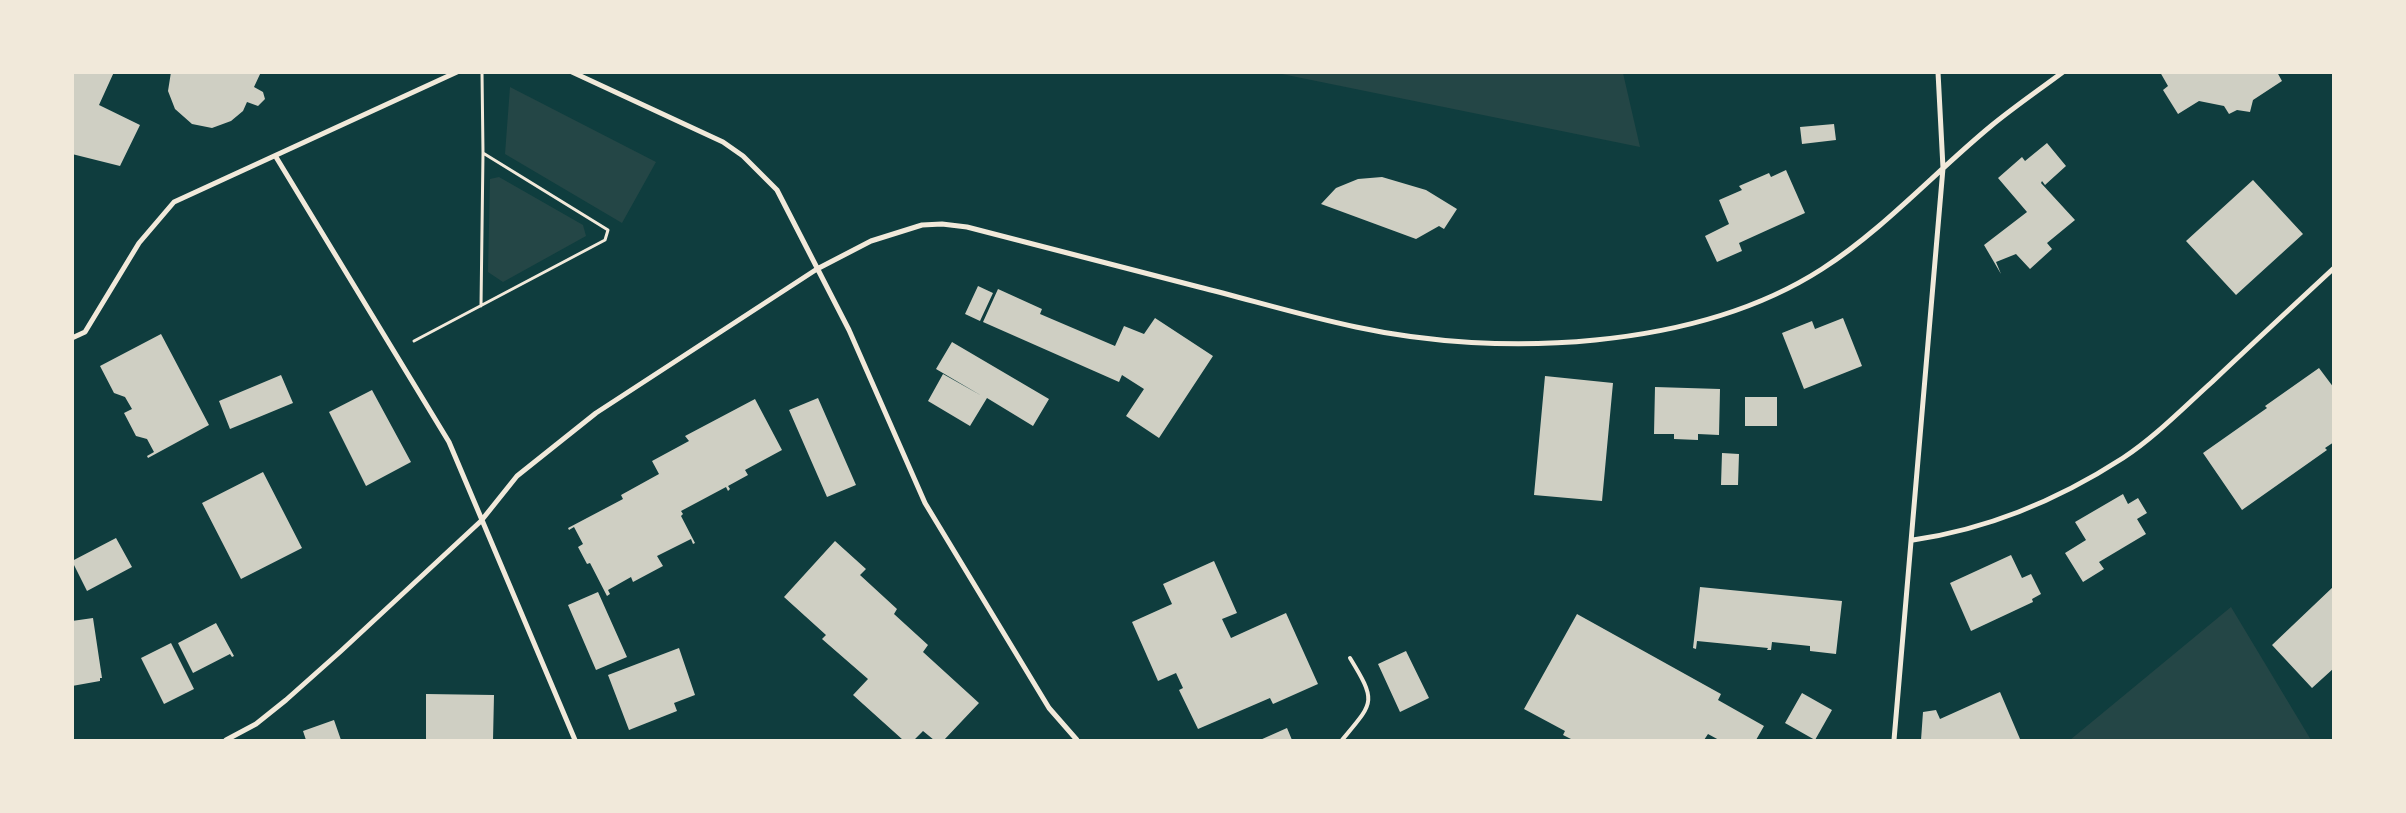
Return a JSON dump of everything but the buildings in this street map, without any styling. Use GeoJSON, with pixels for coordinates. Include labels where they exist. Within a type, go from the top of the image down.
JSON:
{"type":"FeatureCollection","features":[{"type":"Feature","properties":{"kind":"street"},"geometry":{"type":"LineString","coordinates":[[72,338],[85,332],[139,243],[174,202],[276,157],[457,72]]}},
{"type":"Feature","properties":{"kind":"street"},"geometry":{"type":"LineString","coordinates":[[572,72],[715,138],[743,156],[776,190],[849,330],[926,503],[1049,708],[1077,740]]}},
{"type":"Feature","properties":{"kind":"street"},"geometry":{"type":"LineString","coordinates":[[1894,740],[1913,540],[1943,168],[1938,72]]}},
{"type":"Feature","properties":{"kind":"street"},"geometry":{"type":"LineString","coordinates":[[226,740],[256,724],[286,700],[481,521],[517,476],[596,413],[817,269],[871,241],[907,228],[942,224],[967,227],[1357,328],[1432,340],[1551,343],[1643,333],[1703,321],[1762,300],[1820,270],[1875,231],[1992,126],[2063,72]]}},
{"type":"Feature","properties":{"kind":"street"},"geometry":{"type":"LineString","coordinates":[[276,157],[449,442],[575,740]]}},
{"type":"Feature","properties":{"kind":"street"},"geometry":{"type":"LineString","coordinates":[[1913,540],[1948,535],[2013,516],[2075,485],[2124,457],[2164,426],[2334,268]]}},
{"type":"Feature","properties":{"kind":"lane"},"geometry":{"type":"LineString","coordinates":[[1342,740],[1367,710],[1368,688],[1350,658]]}},
{"type":"Feature","properties":{"kind":"path"},"geometry":{"type":"LineString","coordinates":[[481,306],[482,72]]}},
{"type":"Feature","properties":{"kind":"path"},"geometry":{"type":"LineString","coordinates":[[394,352],[605,240],[608,230],[483,153]]}},
{"type":"Feature","properties":{"kind":"shaded area"},"geometry":{"type":"Polygon","coordinates":[[[1277,73],[1623,73],[1640,147],[1277,73]]]}},
{"type":"Feature","properties":{"kind":"shaded area"},"geometry":{"type":"Polygon","coordinates":[[[510,87],[656,162],[622,223],[505,154],[510,87]]]}},
{"type":"Feature","properties":{"kind":"shaded area"},"geometry":{"type":"Polygon","coordinates":[[[499,177],[583,225],[586,236],[503,282],[488,272],[490,179],[499,177]]]}},
{"type":"Feature","properties":{"kind":"shaded area"},"geometry":{"type":"Polygon","coordinates":[[[2231,607],[2311,740],[2070,740],[2231,607]]]}}]}
